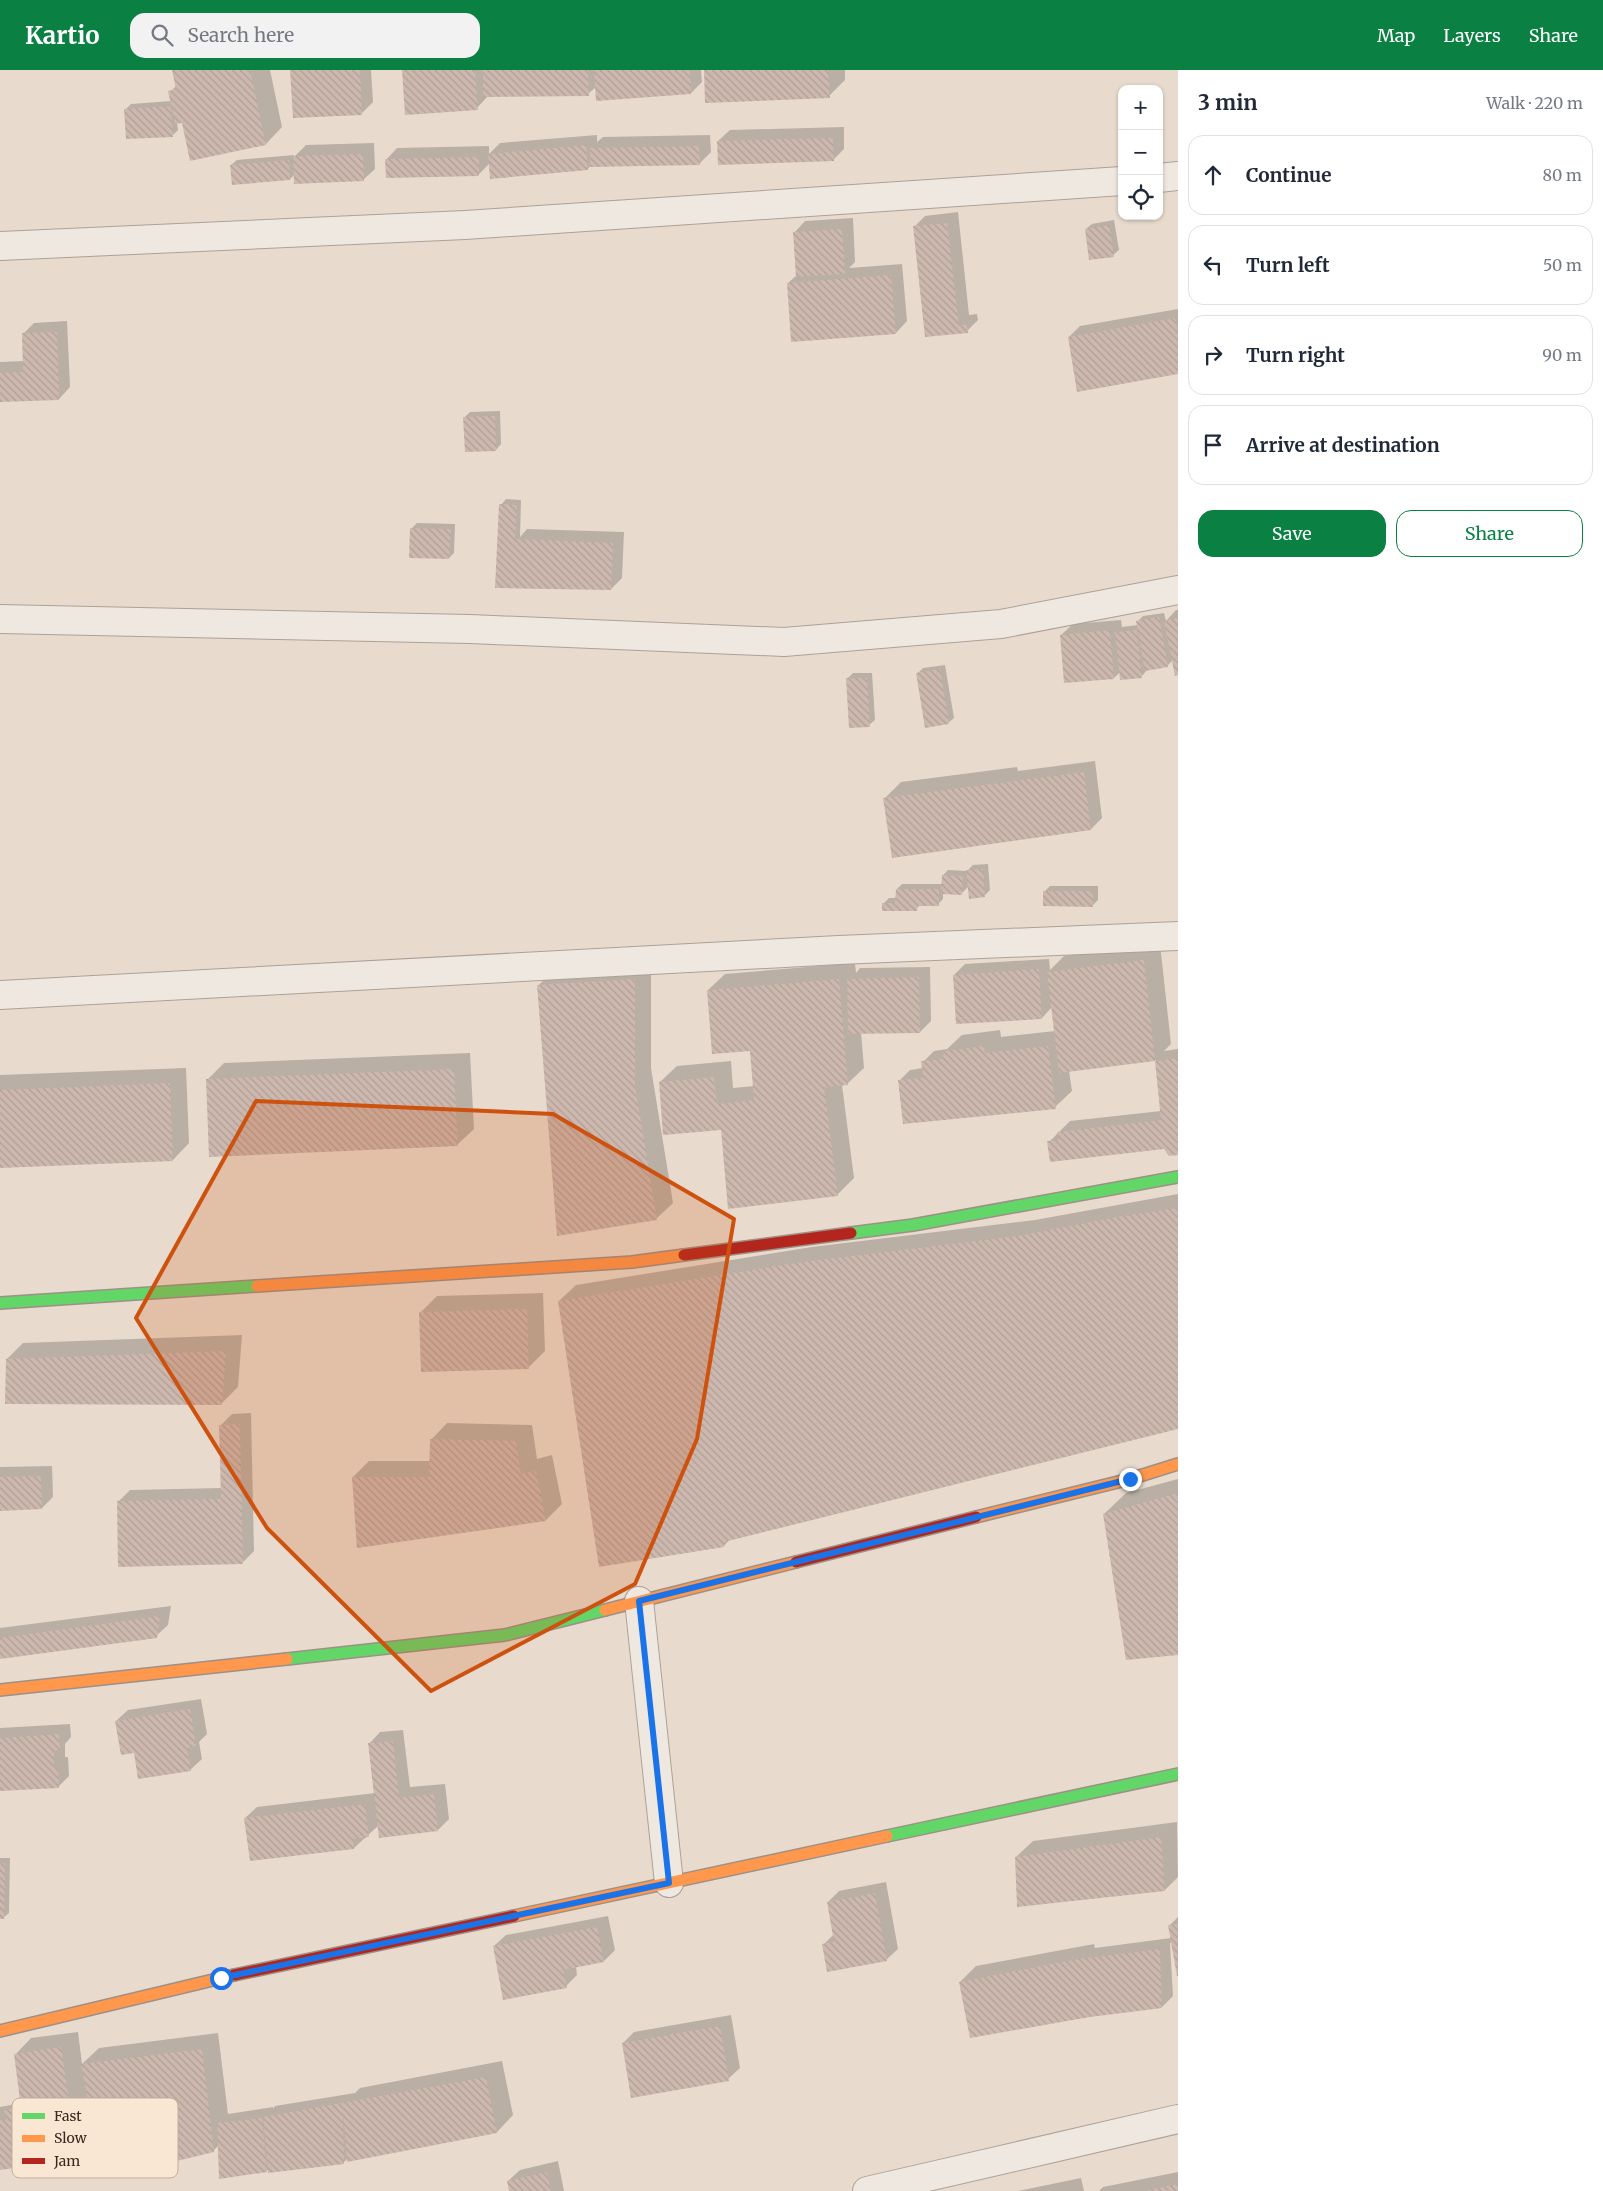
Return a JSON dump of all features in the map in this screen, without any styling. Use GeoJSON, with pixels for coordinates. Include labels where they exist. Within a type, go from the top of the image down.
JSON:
{"type":"FeatureCollection","features":[{"type":"Feature","properties":{"kind":"street"},"geometry":{"type":"LineString","coordinates":[[1163,178],[1178,176]]}},
{"type":"Feature","properties":{"kind":"street"},"geometry":{"type":"LineString","coordinates":[[0,246],[464,224],[1118,181]]}},
{"type":"Feature","properties":{"kind":"street"},"geometry":{"type":"LineString","coordinates":[[0,619],[470,628],[784,642],[1001,624],[1178,590]]}},
{"type":"Feature","properties":{"kind":"street"},"geometry":{"type":"LineString","coordinates":[[0,995],[839,950],[1178,936]]}},
{"type":"Feature","properties":{"kind":"street"},"geometry":{"type":"LineString","coordinates":[[0,1303],[632,1262],[913,1226],[1178,1177]]}},
{"type":"Feature","properties":{"kind":"street"},"geometry":{"type":"LineString","coordinates":[[0,1690],[505,1634],[1120,1481],[1178,1464]]}},
{"type":"Feature","properties":{"kind":"street"},"geometry":{"type":"LineString","coordinates":[[639,1601],[669,1883]]}},
{"type":"Feature","properties":{"kind":"street"},"geometry":{"type":"LineString","coordinates":[[0,2031],[221,1978],[1178,1774]]}},
{"type":"Feature","properties":{"kind":"street"},"geometry":{"type":"LineString","coordinates":[[867,2191],[929,2184],[1178,2119]]}},
{"type":"Feature","properties":{"kind":"highlighted area"},"geometry":{"type":"Polygon","coordinates":[[[256,1101],[553,1114],[734,1219],[697,1439],[635,1584],[431,1691],[267,1528],[136,1318],[256,1101]]]}},
{"type":"Feature","properties":{"kind":"building"},"geometry":{"type":"Polygon","coordinates":[[[172,70],[250,70],[266,145],[190,161],[182,123],[175,124],[168,91],[176,89],[172,70]]]}},
{"type":"Feature","properties":{"kind":"building"},"geometry":{"type":"Polygon","coordinates":[[[290,70],[360,70],[362,115],[293,118],[290,70]]]}},
{"type":"Feature","properties":{"kind":"building"},"geometry":{"type":"Polygon","coordinates":[[[402,70],[475,70],[478,110],[405,115],[402,70]]]}},
{"type":"Feature","properties":{"kind":"building"},"geometry":{"type":"Polygon","coordinates":[[[483,70],[588,70],[589,96],[483,97],[483,70]]]}},
{"type":"Feature","properties":{"kind":"building"},"geometry":{"type":"Polygon","coordinates":[[[594,70],[690,70],[691,94],[596,101],[594,70]]]}},
{"type":"Feature","properties":{"kind":"building"},"geometry":{"type":"Polygon","coordinates":[[[704,70],[828,70],[830,98],[705,103],[704,70]]]}},
{"type":"Feature","properties":{"kind":"building"},"geometry":{"type":"Polygon","coordinates":[[[171,106],[173,137],[126,139],[124,109],[171,106]]]}},
{"type":"Feature","properties":{"kind":"building"},"geometry":{"type":"Polygon","coordinates":[[[833,138],[834,161],[718,165],[717,141],[833,138]]]}},
{"type":"Feature","properties":{"kind":"building"},"geometry":{"type":"Polygon","coordinates":[[[586,145],[588,170],[490,179],[488,154],[586,145]]]}},
{"type":"Feature","properties":{"kind":"building"},"geometry":{"type":"Polygon","coordinates":[[[699,146],[700,165],[590,167],[590,148],[699,146]]]}},
{"type":"Feature","properties":{"kind":"building"},"geometry":{"type":"Polygon","coordinates":[[[363,154],[364,181],[294,184],[293,156],[363,154]]]}},
{"type":"Feature","properties":{"kind":"building"},"geometry":{"type":"Polygon","coordinates":[[[479,157],[479,176],[386,178],[385,159],[479,157]]]}},
{"type":"Feature","properties":{"kind":"building"},"geometry":{"type":"Polygon","coordinates":[[[289,160],[290,180],[232,185],[230,165],[289,160]]]}},
{"type":"Feature","properties":{"kind":"building"},"geometry":{"type":"Polygon","coordinates":[[[947,223],[959,326],[967,324],[968,333],[925,337],[913,226],[947,223]]]}},
{"type":"Feature","properties":{"kind":"building"},"geometry":{"type":"Polygon","coordinates":[[[1109,225],[1114,257],[1089,260],[1085,229],[1109,225]]]}},
{"type":"Feature","properties":{"kind":"building"},"geometry":{"type":"Polygon","coordinates":[[[842,229],[845,274],[796,277],[793,232],[842,229]]]}},
{"type":"Feature","properties":{"kind":"building"},"geometry":{"type":"Polygon","coordinates":[[[891,275],[896,334],[791,342],[787,283],[891,275]]]}},
{"type":"Feature","properties":{"kind":"building"},"geometry":{"type":"Polygon","coordinates":[[[1175,318],[1178,333],[1178,374],[1077,392],[1068,337],[1175,318]]]}},
{"type":"Feature","properties":{"kind":"building"},"geometry":{"type":"Polygon","coordinates":[[[57,332],[59,400],[0,402],[0,373],[23,372],[22,333],[57,332]]]}},
{"type":"Feature","properties":{"kind":"building"},"geometry":{"type":"Polygon","coordinates":[[[495,416],[496,451],[465,452],[463,417],[495,416]]]}},
{"type":"Feature","properties":{"kind":"building"},"geometry":{"type":"Polygon","coordinates":[[[499,504],[517,505],[515,539],[613,543],[611,590],[495,588],[499,504]]]}},
{"type":"Feature","properties":{"kind":"building"},"geometry":{"type":"Polygon","coordinates":[[[410,528],[451,529],[449,559],[409,558],[410,528]]]}},
{"type":"Feature","properties":{"kind":"building"},"geometry":{"type":"Polygon","coordinates":[[[1159,617],[1168,667],[1145,671],[1136,621],[1159,617]]]}},
{"type":"Feature","properties":{"kind":"building"},"geometry":{"type":"Polygon","coordinates":[[[1178,618],[1178,675],[1175,676],[1164,621],[1178,618]]]}},
{"type":"Feature","properties":{"kind":"building"},"geometry":{"type":"Polygon","coordinates":[[[1110,630],[1114,679],[1064,683],[1060,635],[1110,630]]]}},
{"type":"Feature","properties":{"kind":"building"},"geometry":{"type":"Polygon","coordinates":[[[1137,630],[1142,678],[1120,680],[1115,632],[1137,630]]]}},
{"type":"Feature","properties":{"kind":"building"},"geometry":{"type":"Polygon","coordinates":[[[940,669],[949,724],[925,728],[916,673],[940,669]]]}},
{"type":"Feature","properties":{"kind":"building"},"geometry":{"type":"Polygon","coordinates":[[[846,678],[867,678],[870,727],[849,728],[846,678]]]}},
{"type":"Feature","properties":{"kind":"building"},"geometry":{"type":"Polygon","coordinates":[[[1084,772],[1091,830],[892,858],[883,798],[1084,772]]]}},
{"type":"Feature","properties":{"kind":"building"},"geometry":{"type":"Polygon","coordinates":[[[983,869],[985,897],[969,899],[966,870],[983,869]]]}},
{"type":"Feature","properties":{"kind":"building"},"geometry":{"type":"Polygon","coordinates":[[[942,875],[963,876],[962,895],[941,894],[942,875]]]}},
{"type":"Feature","properties":{"kind":"building"},"geometry":{"type":"Polygon","coordinates":[[[896,889],[939,889],[939,906],[917,906],[917,911],[882,911],[882,903],[895,903],[896,889]]]}},
{"type":"Feature","properties":{"kind":"building"},"geometry":{"type":"Polygon","coordinates":[[[1043,891],[1093,891],[1093,907],[1043,906],[1043,891]]]}},
{"type":"Feature","properties":{"kind":"building"},"geometry":{"type":"Polygon","coordinates":[[[1144,960],[1155,1061],[1059,1073],[1047,972],[1144,960]]]}},
{"type":"Feature","properties":{"kind":"building"},"geometry":{"type":"Polygon","coordinates":[[[1039,969],[1042,1019],[956,1024],[953,975],[1039,969]]]}},
{"type":"Feature","properties":{"kind":"building"},"geometry":{"type":"Polygon","coordinates":[[[919,977],[920,1033],[848,1034],[847,979],[919,977]]]}},
{"type":"Feature","properties":{"kind":"building"},"geometry":{"type":"Polygon","coordinates":[[[635,979],[635,1085],[657,1220],[557,1236],[537,985],[635,979]]]}},
{"type":"Feature","properties":{"kind":"building"},"geometry":{"type":"Polygon","coordinates":[[[839,979],[848,1085],[824,1087],[838,1196],[728,1209],[721,1130],[663,1135],[659,1082],[714,1077],[717,1104],[754,1100],[750,1051],[712,1054],[707,990],[839,979]]]}},
{"type":"Feature","properties":{"kind":"building"},"geometry":{"type":"Polygon","coordinates":[[[984,1046],[985,1053],[1048,1046],[1056,1109],[903,1124],[898,1080],[923,1078],[921,1061],[943,1059],[944,1051],[984,1046]]]}},
{"type":"Feature","properties":{"kind":"building"},"geometry":{"type":"Polygon","coordinates":[[[1178,1058],[1178,1155],[1169,1156],[1164,1149],[1050,1162],[1047,1141],[1059,1140],[1057,1132],[1161,1120],[1155,1061],[1178,1058]]]}},
{"type":"Feature","properties":{"kind":"building"},"geometry":{"type":"Polygon","coordinates":[[[454,1069],[458,1146],[209,1157],[206,1079],[454,1069]]]}},
{"type":"Feature","properties":{"kind":"building"},"geometry":{"type":"Polygon","coordinates":[[[170,1083],[173,1161],[0,1168],[0,1090],[170,1083]]]}},
{"type":"Feature","properties":{"kind":"building"},"geometry":{"type":"Polygon","coordinates":[[[1178,1208],[1178,1429],[724,1542],[724,1547],[599,1567],[558,1301],[795,1263],[1017,1236],[1117,1217],[1178,1208]]]}},
{"type":"Feature","properties":{"kind":"building"},"geometry":{"type":"Polygon","coordinates":[[[527,1309],[529,1369],[421,1372],[419,1312],[527,1309]]]}},
{"type":"Feature","properties":{"kind":"building"},"geometry":{"type":"Polygon","coordinates":[[[226,1351],[222,1405],[5,1404],[6,1359],[226,1351]]]}},
{"type":"Feature","properties":{"kind":"building"},"geometry":{"type":"Polygon","coordinates":[[[240,1424],[243,1564],[118,1567],[117,1501],[221,1499],[219,1425],[240,1424]]]}},
{"type":"Feature","properties":{"kind":"building"},"geometry":{"type":"Polygon","coordinates":[[[430,1439],[516,1441],[521,1474],[536,1471],[546,1521],[357,1548],[352,1477],[429,1477],[430,1439]]]}},
{"type":"Feature","properties":{"kind":"building"},"geometry":{"type":"Polygon","coordinates":[[[41,1476],[42,1509],[0,1511],[0,1477],[41,1476]]]}},
{"type":"Feature","properties":{"kind":"building"},"geometry":{"type":"Polygon","coordinates":[[[1178,1493],[1178,1655],[1126,1660],[1103,1514],[1178,1493]]]}},
{"type":"Feature","properties":{"kind":"building"},"geometry":{"type":"Polygon","coordinates":[[[160,1616],[157,1638],[0,1659],[0,1638],[160,1616]]]}},
{"type":"Feature","properties":{"kind":"building"},"geometry":{"type":"Polygon","coordinates":[[[190,1709],[196,1746],[187,1748],[191,1771],[138,1779],[134,1753],[121,1755],[115,1721],[190,1709]]]}},
{"type":"Feature","properties":{"kind":"building"},"geometry":{"type":"Polygon","coordinates":[[[59,1734],[60,1749],[54,1751],[54,1768],[58,1768],[59,1788],[0,1791],[0,1738],[59,1734]]]}},
{"type":"Feature","properties":{"kind":"building"},"geometry":{"type":"Polygon","coordinates":[[[393,1741],[399,1798],[434,1794],[438,1831],[379,1838],[368,1743],[393,1741]]]}},
{"type":"Feature","properties":{"kind":"building"},"geometry":{"type":"Polygon","coordinates":[[[365,1804],[369,1837],[353,1839],[354,1849],[250,1861],[244,1818],[365,1804]]]}},
{"type":"Feature","properties":{"kind":"building"},"geometry":{"type":"Polygon","coordinates":[[[1161,1837],[1165,1891],[1017,1907],[1015,1857],[1161,1837]]]}},
{"type":"Feature","properties":{"kind":"building"},"geometry":{"type":"Polygon","coordinates":[[[0,1863],[5,1863],[4,1919],[0,1919],[0,1863]]]}},
{"type":"Feature","properties":{"kind":"building"},"geometry":{"type":"Polygon","coordinates":[[[875,1893],[887,1961],[827,1972],[822,1944],[834,1942],[827,1902],[875,1893]]]}},
{"type":"Feature","properties":{"kind":"building"},"geometry":{"type":"Polygon","coordinates":[[[1178,1924],[1178,1976],[1177,1976],[1168,1925],[1178,1924]]]}},
{"type":"Feature","properties":{"kind":"building"},"geometry":{"type":"Polygon","coordinates":[[[597,1927],[604,1962],[563,1970],[567,1988],[503,2000],[493,1946],[597,1927]]]}},
{"type":"Feature","properties":{"kind":"building"},"geometry":{"type":"Polygon","coordinates":[[[1160,1949],[1162,2008],[1090,2017],[970,2038],[959,1982],[1078,1959],[1160,1949]]]}},
{"type":"Feature","properties":{"kind":"building"},"geometry":{"type":"Polygon","coordinates":[[[720,2026],[729,2081],[631,2098],[622,2043],[720,2026]]]}},
{"type":"Feature","properties":{"kind":"building"},"geometry":{"type":"Polygon","coordinates":[[[61,2047],[69,2098],[20,2098],[14,2054],[61,2047]]]}},
{"type":"Feature","properties":{"kind":"building"},"geometry":{"type":"Polygon","coordinates":[[[202,2049],[214,2152],[178,2161],[178,2098],[87,2098],[81,2064],[202,2049]]]}},
{"type":"Feature","properties":{"kind":"building"},"geometry":{"type":"Polygon","coordinates":[[[486,2077],[497,2133],[347,2162],[343,2110],[344,2164],[268,2173],[263,2117],[486,2077]]]}},
{"type":"Feature","properties":{"kind":"building"},"geometry":{"type":"Polygon","coordinates":[[[12,2109],[12,2168],[0,2170],[0,2120],[6,2120],[4,2110],[12,2109]]]}},
{"type":"Feature","properties":{"kind":"building"},"geometry":{"type":"Polygon","coordinates":[[[262,2118],[267,2172],[219,2179],[217,2123],[262,2118]]]}},
{"type":"Feature","properties":{"kind":"building"},"geometry":{"type":"Polygon","coordinates":[[[547,2172],[551,2191],[509,2191],[507,2181],[547,2172]]]}},
{"type":"Feature","properties":{"kind":"building"},"geometry":{"type":"Polygon","coordinates":[[[1178,2184],[1178,2191],[1148,2191],[1148,2190],[1178,2184]]]}},
{"type":"Feature","properties":{"kind":"traffic: fast"},"geometry":{"type":"LineString","coordinates":[[851,1233],[913,1225],[1178,1177]]}},
{"type":"Feature","properties":{"kind":"traffic: fast"},"geometry":{"type":"LineString","coordinates":[[0,1303],[257,1286]]}},
{"type":"Feature","properties":{"kind":"traffic: fast"},"geometry":{"type":"LineString","coordinates":[[287,1659],[505,1635],[605,1610]]}},
{"type":"Feature","properties":{"kind":"traffic: fast"},"geometry":{"type":"LineString","coordinates":[[887,1836],[1178,1774]]}},
{"type":"Feature","properties":{"kind":"traffic: slow"},"geometry":{"type":"LineString","coordinates":[[257,1286],[632,1262],[684,1255]]}},
{"type":"Feature","properties":{"kind":"traffic: slow"},"geometry":{"type":"LineString","coordinates":[[976,1517],[1130,1479],[1178,1464]]}},
{"type":"Feature","properties":{"kind":"traffic: slow"},"geometry":{"type":"LineString","coordinates":[[605,1610],[796,1562]]}},
{"type":"Feature","properties":{"kind":"traffic: slow"},"geometry":{"type":"LineString","coordinates":[[0,1690],[287,1659]]}},
{"type":"Feature","properties":{"kind":"traffic: slow"},"geometry":{"type":"LineString","coordinates":[[514,1916],[887,1836]]}},
{"type":"Feature","properties":{"kind":"traffic: slow"},"geometry":{"type":"LineString","coordinates":[[0,2031],[234,1975]]}},
{"type":"Feature","properties":{"kind":"traffic: jam"},"geometry":{"type":"LineString","coordinates":[[684,1255],[851,1233]]}},
{"type":"Feature","properties":{"kind":"traffic: jam"},"geometry":{"type":"LineString","coordinates":[[796,1562],[976,1517]]}},
{"type":"Feature","properties":{"kind":"traffic: jam"},"geometry":{"type":"LineString","coordinates":[[234,1975],[514,1916]]}},
{"type":"Feature","properties":{"kind":"route"},"geometry":{"type":"LineString","coordinates":[[221,1978],[669,1883],[639,1601],[1130,1479]]}}]}
